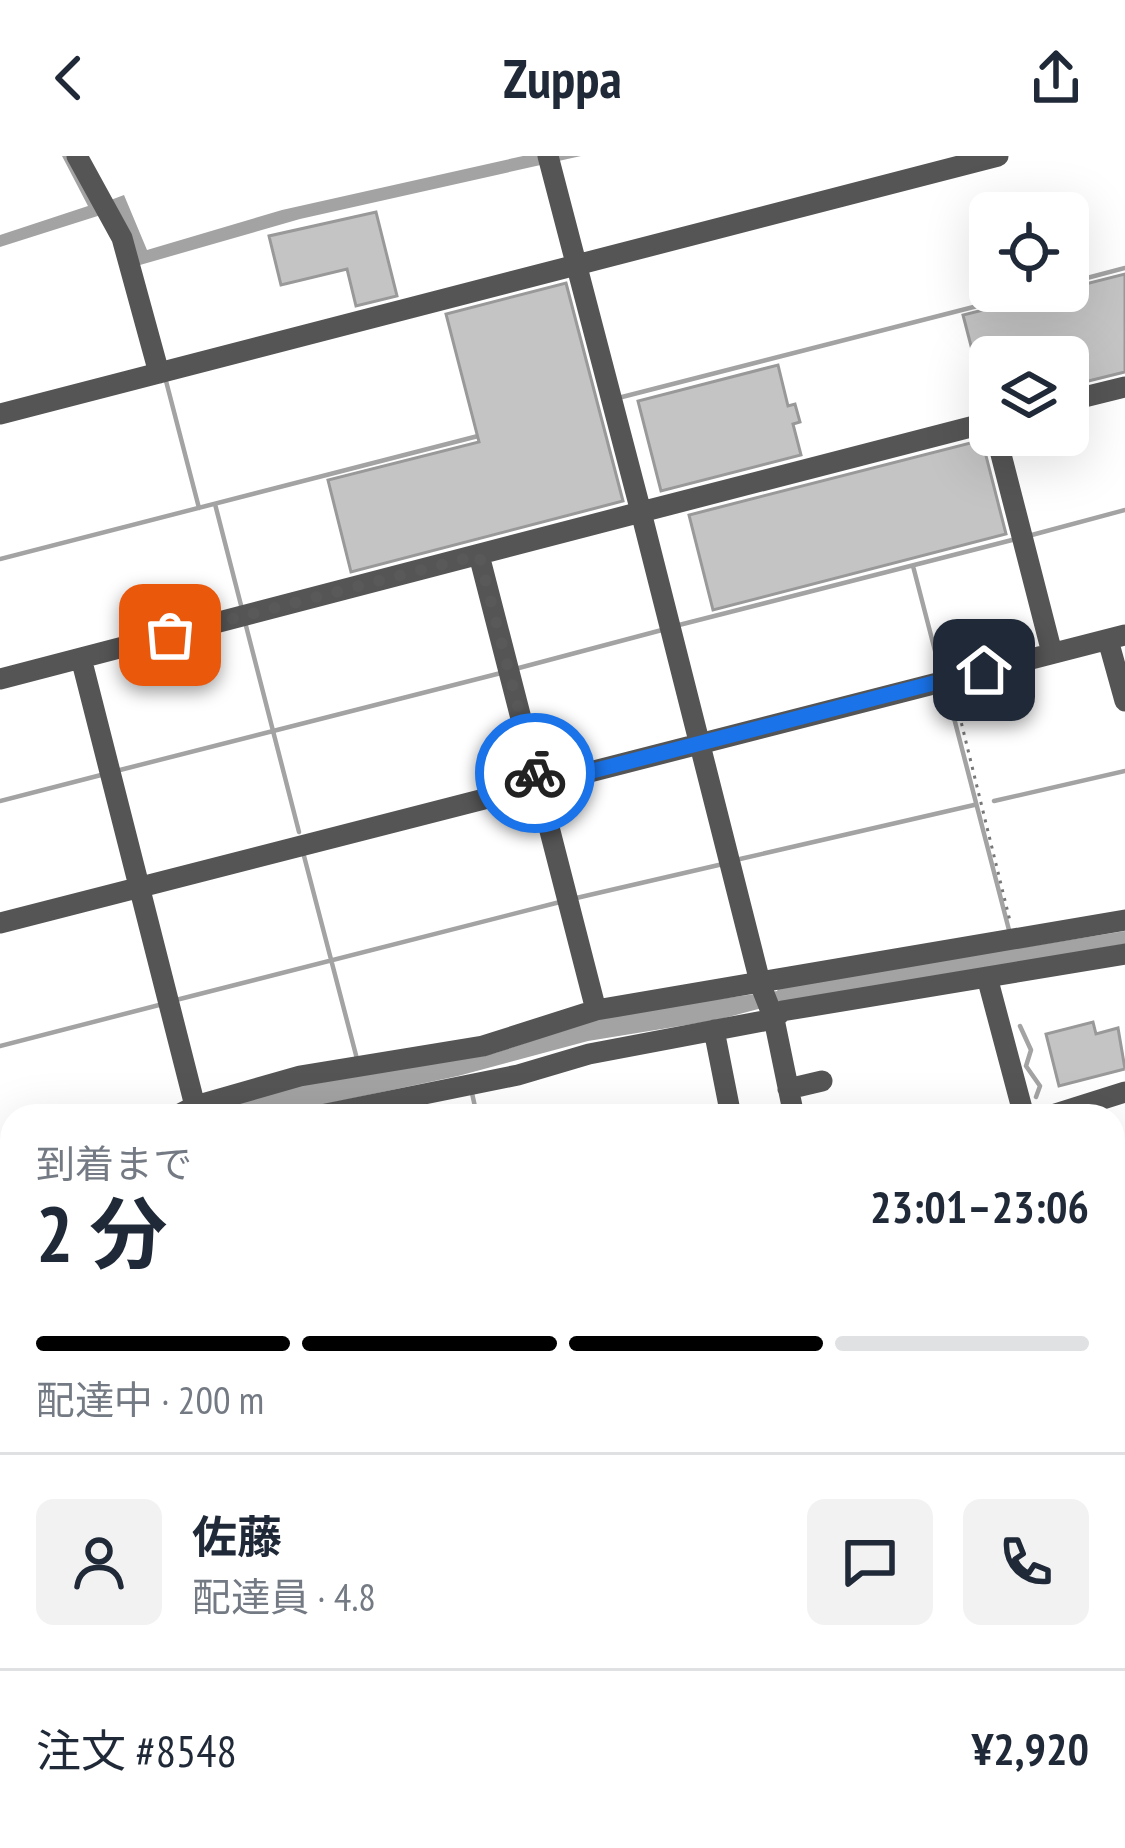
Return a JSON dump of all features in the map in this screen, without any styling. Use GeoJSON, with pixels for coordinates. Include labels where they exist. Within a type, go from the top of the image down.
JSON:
{"type":"FeatureCollection","features":[{"type":"Feature","properties":{"kind":"street"},"geometry":{"type":"LineString","coordinates":[[77,156],[122,238],[159,373]]}},
{"type":"Feature","properties":{"kind":"street"},"geometry":{"type":"LineString","coordinates":[[0,414],[998,156]]}},
{"type":"Feature","properties":{"kind":"street"},"geometry":{"type":"LineString","coordinates":[[549,160],[772,1014],[791,1104]]}},
{"type":"Feature","properties":{"kind":"street"},"geometry":{"type":"LineString","coordinates":[[1089,396],[1125,387]]}},
{"type":"Feature","properties":{"kind":"street"},"geometry":{"type":"LineString","coordinates":[[0,679],[969,427]]}},
{"type":"Feature","properties":{"kind":"street"},"geometry":{"type":"LineString","coordinates":[[1001,456],[1052,653]]}},
{"type":"Feature","properties":{"kind":"street"},"geometry":{"type":"LineString","coordinates":[[479,555],[596,1010]]}},
{"type":"Feature","properties":{"kind":"street"},"geometry":{"type":"LineString","coordinates":[[0,923],[1116,638],[1125,701]]}},
{"type":"Feature","properties":{"kind":"street"},"geometry":{"type":"LineString","coordinates":[[81,658],[142,887],[184,1104]]}},
{"type":"Feature","properties":{"kind":"street"},"geometry":{"type":"LineString","coordinates":[[208,1104],[300,1076],[482,1046],[596,1010],[1125,920]]}},
{"type":"Feature","properties":{"kind":"street"},"geometry":{"type":"LineString","coordinates":[[386,1104],[772,1014],[1125,954]]}},
{"type":"Feature","properties":{"kind":"street"},"geometry":{"type":"LineString","coordinates":[[988,977],[1021,1104]]}},
{"type":"Feature","properties":{"kind":"street"},"geometry":{"type":"LineString","coordinates":[[714,1030],[729,1104]]}},
{"type":"Feature","properties":{"kind":"street"},"geometry":{"type":"LineString","coordinates":[[788,1089],[822,1081]]}},
{"type":"Feature","properties":{"kind":"street"},"geometry":{"type":"LineString","coordinates":[[1086,1104],[1125,1092]]}},
{"type":"Feature","properties":{"kind":"path"},"geometry":{"type":"LineString","coordinates":[[950,678],[1015,939]]}},
{"type":"Feature","properties":{"kind":"shaded area"},"geometry":{"type":"Polygon","coordinates":[[[62,156],[69,156],[108,201],[124,195],[147,250],[282,210],[523,156],[581,156],[300,219],[140,265],[104,214],[0,247],[0,235],[88,206],[62,156]]]}},
{"type":"Feature","properties":{"kind":"shaded area"},"geometry":{"type":"Polygon","coordinates":[[[1125,931],[1125,944],[588,1041],[458,1076],[326,1104],[237,1104],[305,1081],[495,1053],[612,1014],[777,991],[780,986],[1125,931]]]}},
{"type":"Feature","properties":{"kind":"building"},"geometry":{"type":"Polygon","coordinates":[[[376,212],[397,296],[356,306],[347,269],[281,285],[269,236],[376,212]]]}},
{"type":"Feature","properties":{"kind":"building"},"geometry":{"type":"Polygon","coordinates":[[[1125,274],[1125,372],[1089,381],[1089,336],[969,338],[963,315],[975,312],[1089,312],[1089,283],[1125,274]]]}},
{"type":"Feature","properties":{"kind":"building"},"geometry":{"type":"Polygon","coordinates":[[[566,283],[623,501],[351,572],[328,480],[479,442],[446,314],[566,283]]]}},
{"type":"Feature","properties":{"kind":"building"},"geometry":{"type":"Polygon","coordinates":[[[778,365],[788,406],[795,404],[800,422],[793,424],[801,455],[661,491],[638,401],[778,365]]]}},
{"type":"Feature","properties":{"kind":"building"},"geometry":{"type":"Polygon","coordinates":[[[969,443],[969,456],[986,456],[1006,534],[713,610],[689,515],[969,443]]]}},
{"type":"Feature","properties":{"kind":"building"},"geometry":{"type":"Polygon","coordinates":[[[1093,1022],[1096,1034],[1118,1028],[1125,1069],[1059,1086],[1046,1034],[1093,1022]]]}},
{"type":"Feature","properties":{"kind":"waterway"},"geometry":{"type":"LineString","coordinates":[[1089,277],[1125,268]]}},
{"type":"Feature","properties":{"kind":"waterway"},"geometry":{"type":"LineString","coordinates":[[622,397],[969,308]]}},
{"type":"Feature","properties":{"kind":"waterway"},"geometry":{"type":"LineString","coordinates":[[166,381],[199,508]]}},
{"type":"Feature","properties":{"kind":"waterway"},"geometry":{"type":"LineString","coordinates":[[0,559],[482,435]]}},
{"type":"Feature","properties":{"kind":"waterway"},"geometry":{"type":"LineString","coordinates":[[215,504],[242,609]]}},
{"type":"Feature","properties":{"kind":"waterway"},"geometry":{"type":"LineString","coordinates":[[1028,536],[1125,510]]}},
{"type":"Feature","properties":{"kind":"waterway"},"geometry":{"type":"LineString","coordinates":[[679,625],[1016,539]]}},
{"type":"Feature","properties":{"kind":"waterway"},"geometry":{"type":"LineString","coordinates":[[913,566],[940,670]]}},
{"type":"Feature","properties":{"kind":"waterway"},"geometry":{"type":"LineString","coordinates":[[245,622],[299,832]]}},
{"type":"Feature","properties":{"kind":"waterway"},"geometry":{"type":"LineString","coordinates":[[515,669],[662,630]]}},
{"type":"Feature","properties":{"kind":"waterway"},"geometry":{"type":"LineString","coordinates":[[116,771],[501,673]]}},
{"type":"Feature","properties":{"kind":"waterway"},"geometry":{"type":"LineString","coordinates":[[947,691],[1009,930]]}},
{"type":"Feature","properties":{"kind":"waterway"},"geometry":{"type":"LineString","coordinates":[[994,801],[1125,771]]}},
{"type":"Feature","properties":{"kind":"waterway"},"geometry":{"type":"LineString","coordinates":[[0,801],[105,774]]}},
{"type":"Feature","properties":{"kind":"waterway"},"geometry":{"type":"LineString","coordinates":[[740,859],[974,805]]}},
{"type":"Feature","properties":{"kind":"waterway"},"geometry":{"type":"LineString","coordinates":[[304,856],[357,1059]]}},
{"type":"Feature","properties":{"kind":"waterway"},"geometry":{"type":"LineString","coordinates":[[572,899],[723,864]]}},
{"type":"Feature","properties":{"kind":"waterway"},"geometry":{"type":"LineString","coordinates":[[176,1000],[560,902]]}},
{"type":"Feature","properties":{"kind":"waterway"},"geometry":{"type":"LineString","coordinates":[[0,1046],[163,1004]]}},
{"type":"Feature","properties":{"kind":"waterway"},"geometry":{"type":"LineString","coordinates":[[1020,1026],[1031,1050],[1026,1066],[1040,1086],[1036,1097]]}},
{"type":"Feature","properties":{"kind":"waterway"},"geometry":{"type":"LineString","coordinates":[[472,1093],[474,1104]]}},
{"type":"Feature","properties":{"kind":"way so far"},"geometry":{"type":"LineString","coordinates":[[170,635],[479,555],[535,773]]}},
{"type":"Feature","properties":{"kind":"route"},"geometry":{"type":"LineString","coordinates":[[535,773],[538,785],[984,670]]}}]}
